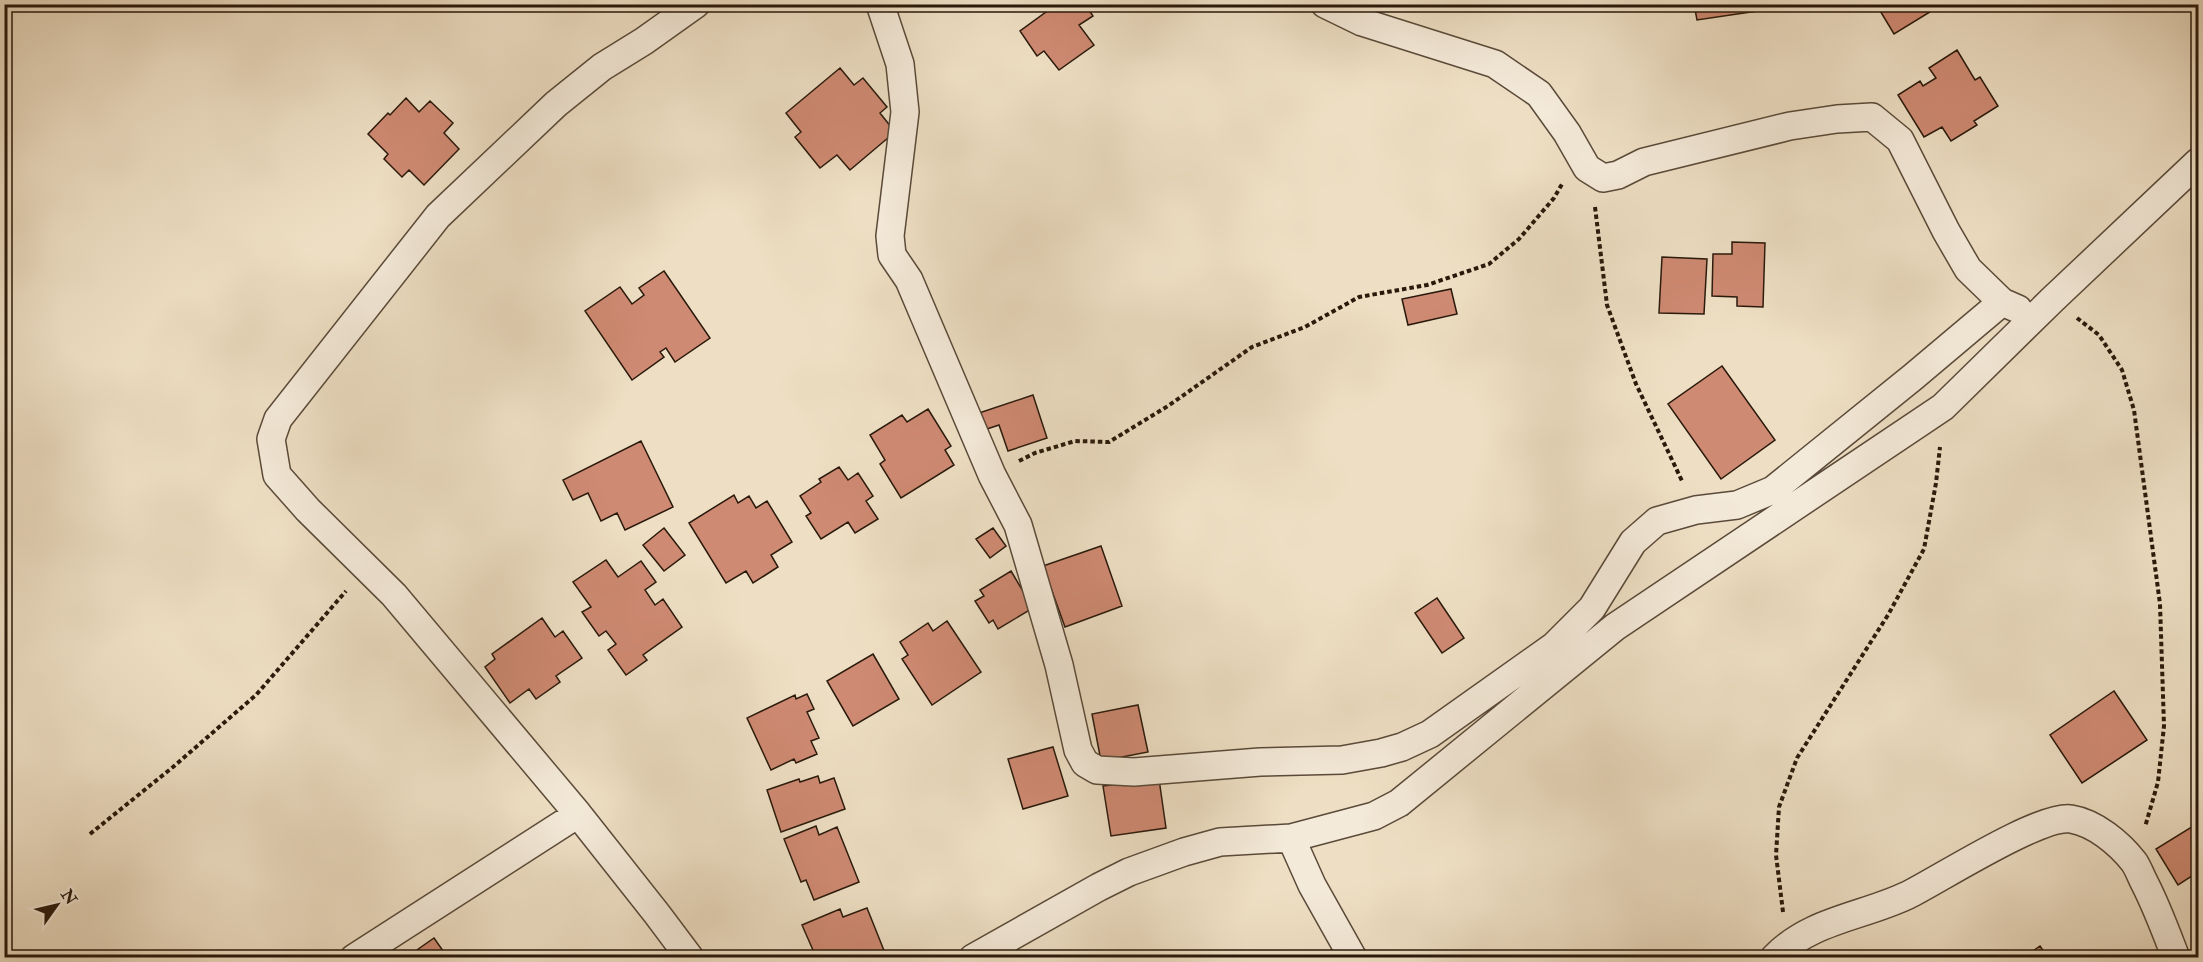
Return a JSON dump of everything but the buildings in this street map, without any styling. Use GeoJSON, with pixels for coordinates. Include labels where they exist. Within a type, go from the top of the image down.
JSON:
{"type":"FeatureCollection","features":[{"type":"Feature","properties":{"kind":"street"},"geometry":{"type":"LineString","coordinates":[[690,957],[578,814],[394,595],[308,510],[277,475],[271,439],[278,419],[438,216],[556,104],[602,67],[696,4]]}},
{"type":"Feature","properties":{"kind":"street"},"geometry":{"type":"LineString","coordinates":[[880,4],[900,64],[905,112],[890,236],[892,255],[909,280],[992,475],[1018,525],[1059,665],[1078,750],[1085,763],[1097,770],[1134,772],[1260,762],[1342,760],[1402,747],[1430,734],[1554,646],[1592,608],[1633,542],[1657,521],[1696,510],[1737,505],[1773,490],[2002,302]]}},
{"type":"Feature","properties":{"kind":"street"},"geometry":{"type":"LineString","coordinates":[[1325,4],[1362,22],[1495,64],[1539,94],[1567,133],[1583,161],[1603,178],[1618,175],[1644,162],[1790,126],[1837,119],[1872,117],[1900,140],[1968,269],[2002,302],[2043,308]]}},
{"type":"Feature","properties":{"kind":"street"},"geometry":{"type":"LineString","coordinates":[[973,957],[1129,872],[1184,852],[1220,842],[1291,838],[1374,816],[1398,803],[1615,627],[1943,407],[2043,308],[2199,162]]}},
{"type":"Feature","properties":{"kind":"street"},"geometry":{"type":"LineString","coordinates":[[354,957],[578,814]]}},
{"type":"Feature","properties":{"kind":"street"},"geometry":{"type":"LineString","coordinates":[[1781,950],[1828,922],[1885,906],[2043,824],[2069,819],[2093,826],[2134,862],[2155,903],[2176,957]]}},
{"type":"Feature","properties":{"kind":"street"},"geometry":{"type":"LineString","coordinates":[[1291,838],[1312,885],[1353,957]]}},
{"type":"Feature","properties":{"kind":"path"},"geometry":{"type":"LineString","coordinates":[[992,475],[1035,453],[1075,441],[1109,442],[1168,406],[1251,347],[1305,327],[1359,297],[1427,285],[1489,264],[1519,239],[1583,161],[1592,176],[1607,305],[1636,384],[1696,510]]}},
{"type":"Feature","properties":{"kind":"path"},"geometry":{"type":"LineString","coordinates":[[2043,308],[2099,335],[2122,370],[2134,410],[2160,604],[2164,726],[2158,782],[2134,862]]}},
{"type":"Feature","properties":{"kind":"path"},"geometry":{"type":"LineString","coordinates":[[1781,950],[1776,855],[1779,807],[1797,758],[1888,615],[1924,549],[1936,483],[1943,407]]}},
{"type":"Feature","properties":{"kind":"path"},"geometry":{"type":"LineString","coordinates":[[90,834],[256,695],[333,609],[366,567]]}}]}
